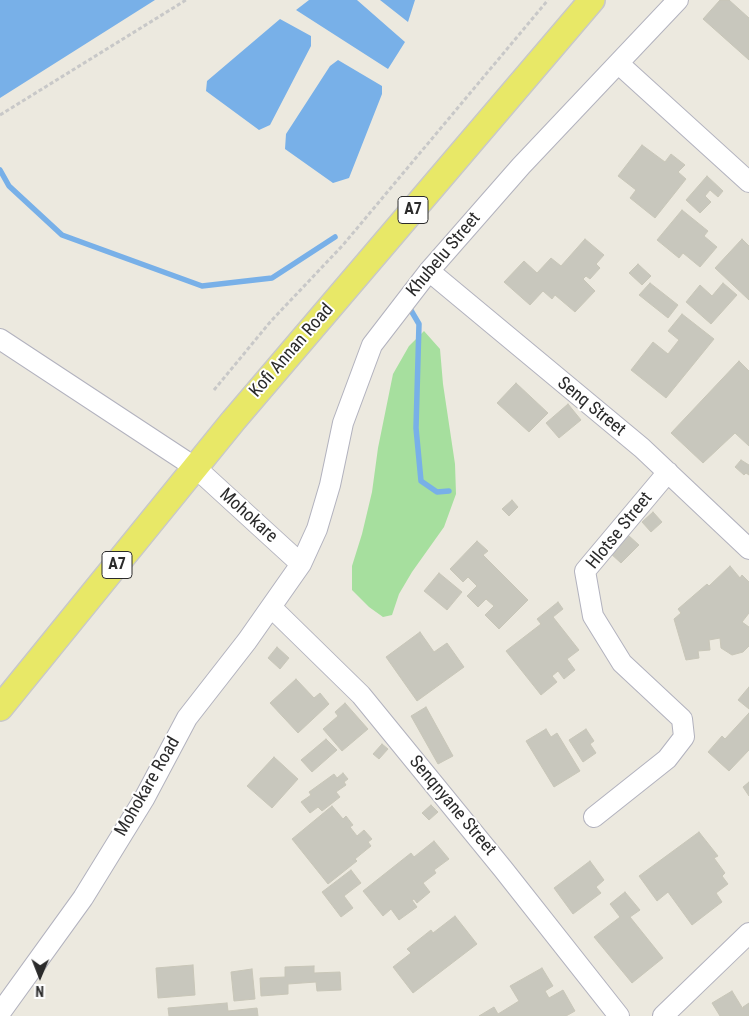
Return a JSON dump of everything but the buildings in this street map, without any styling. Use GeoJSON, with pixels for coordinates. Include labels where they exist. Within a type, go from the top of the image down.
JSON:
{"type":"FeatureCollection","features":[{"type":"Feature","properties":{"kind":"main road","name":"Kofi Annan Road"},"geometry":{"type":"LineString","coordinates":[[0,708],[233,421],[592,0]]}},
{"type":"Feature","properties":{"kind":"street","name":"Khubelu Street"},"geometry":{"type":"LineString","coordinates":[[301,564],[317,529],[330,485],[342,423],[372,345],[429,271],[521,166],[678,0]]}},
{"type":"Feature","properties":{"kind":"street"},"geometry":{"type":"LineString","coordinates":[[619,64],[749,182]]}},
{"type":"Feature","properties":{"kind":"street","name":"Senq Street"},"geometry":{"type":"LineString","coordinates":[[429,271],[642,448],[749,549]]}},
{"type":"Feature","properties":{"kind":"street","name":"Mohokare"},"geometry":{"type":"LineString","coordinates":[[0,339],[196,468],[301,564]]}},
{"type":"Feature","properties":{"kind":"street","name":"Hlotse Street"},"geometry":{"type":"LineString","coordinates":[[594,817],[667,759],[684,737],[682,719],[622,663],[593,616],[585,571],[668,472]]}},
{"type":"Feature","properties":{"kind":"street","name":"Mohokare Road"},"geometry":{"type":"LineString","coordinates":[[0,1013],[83,898],[144,799],[187,718],[272,607],[301,564]]}},
{"type":"Feature","properties":{"kind":"street","name":"Senqnyane Street"},"geometry":{"type":"LineString","coordinates":[[272,607],[361,695],[504,869],[619,1016]]}},
{"type":"Feature","properties":{"kind":"street"},"geometry":{"type":"LineString","coordinates":[[663,1016],[749,933]]}},
{"type":"Feature","properties":{"kind":"path"},"geometry":{"type":"LineString","coordinates":[[0,115],[186,0]]}},
{"type":"Feature","properties":{"kind":"path"},"geometry":{"type":"LineString","coordinates":[[214,390],[271,321],[342,245],[548,0]]}},
{"type":"Feature","properties":{"kind":"green space"},"geometry":{"type":"Polygon","coordinates":[[[424,331],[440,349],[443,384],[455,464],[456,494],[444,527],[399,594],[392,615],[383,617],[369,607],[352,590],[352,566],[372,492],[378,448],[393,374],[409,346],[424,331]]]}},
{"type":"Feature","properties":{"kind":"water"},"geometry":{"type":"Polygon","coordinates":[[[0,0],[155,0],[0,98],[0,0]]]}},
{"type":"Feature","properties":{"kind":"water"},"geometry":{"type":"Polygon","coordinates":[[[309,0],[357,0],[405,42],[388,69],[296,10],[309,0]]]}},
{"type":"Feature","properties":{"kind":"water"},"geometry":{"type":"Polygon","coordinates":[[[380,0],[415,0],[408,22],[380,0]]]}},
{"type":"Feature","properties":{"kind":"water"},"geometry":{"type":"Polygon","coordinates":[[[280,19],[311,36],[311,46],[270,125],[259,130],[206,91],[207,81],[280,19]]]}},
{"type":"Feature","properties":{"kind":"water"},"geometry":{"type":"Polygon","coordinates":[[[338,60],[382,86],[382,94],[349,178],[333,183],[285,149],[286,134],[330,66],[338,60]]]}},
{"type":"Feature","properties":{"kind":"waterway"},"geometry":{"type":"LineString","coordinates":[[0,170],[9,186],[62,235],[202,286],[272,278],[335,237]]}},
{"type":"Feature","properties":{"kind":"waterway"},"geometry":{"type":"LineString","coordinates":[[409,307],[419,324],[416,428],[421,481],[437,492],[449,491]]}}]}
